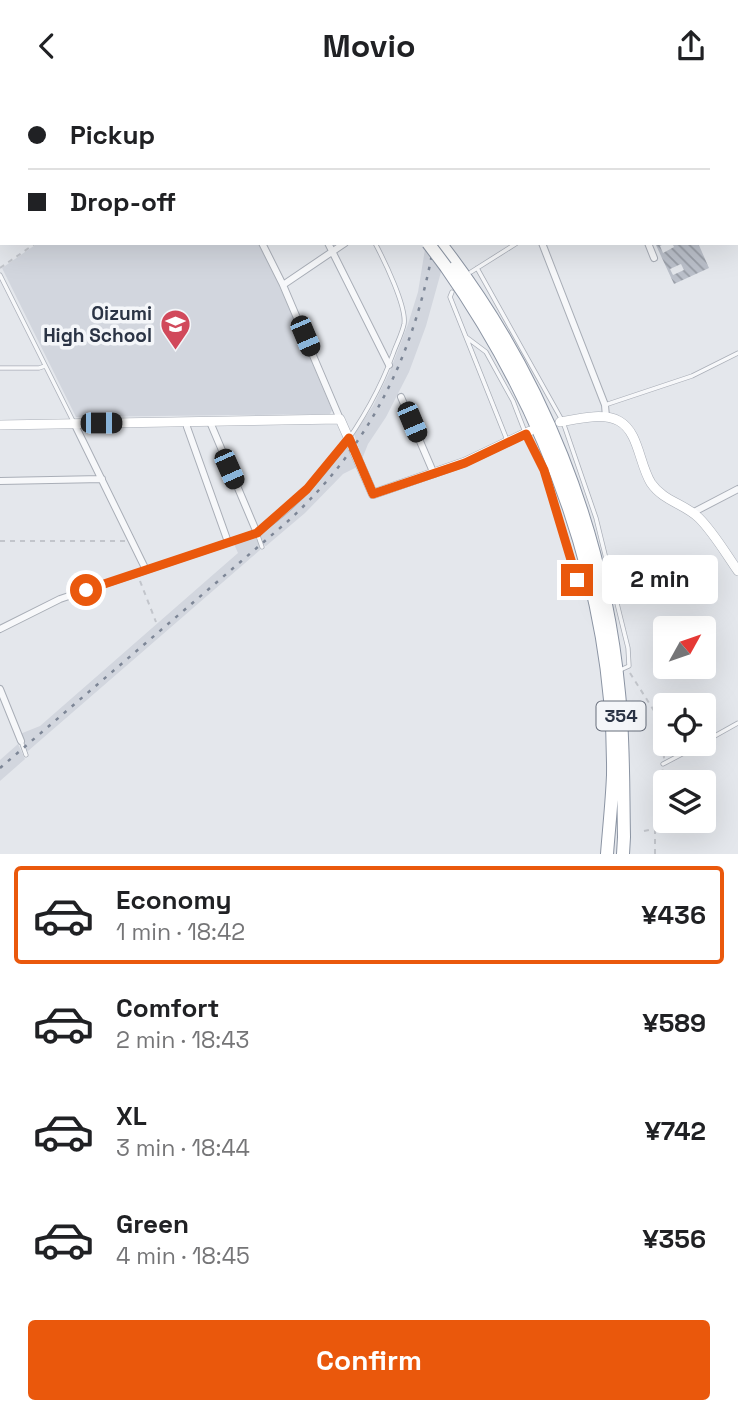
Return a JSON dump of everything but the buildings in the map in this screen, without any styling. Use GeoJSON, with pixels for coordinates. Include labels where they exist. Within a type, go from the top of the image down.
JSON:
{"type":"FeatureCollection","features":[{"type":"Feature","properties":{"kind":"highway","name":"354"},"geometry":{"type":"LineString","coordinates":[[430,245],[448,261],[508,345],[556,442],[590,541],[622,669],[623,854]]}},
{"type":"Feature","properties":{"kind":"highway","name":"354"},"geometry":{"type":"LineString","coordinates":[[441,245],[544,442],[590,582],[603,648],[611,738],[612,775],[607,854]]}},
{"type":"Feature","properties":{"kind":"street"},"geometry":{"type":"LineString","coordinates":[[263,245],[283,285],[373,494],[465,463],[528,433]]}},
{"type":"Feature","properties":{"kind":"street"},"geometry":{"type":"LineString","coordinates":[[329,245],[389,365]]}},
{"type":"Feature","properties":{"kind":"street"},"geometry":{"type":"LineString","coordinates":[[283,285],[342,245]]}},
{"type":"Feature","properties":{"kind":"street"},"geometry":{"type":"LineString","coordinates":[[543,245],[606,405],[606,417]]}},
{"type":"Feature","properties":{"kind":"street"},"geometry":{"type":"LineString","coordinates":[[649,245],[654,258]]}},
{"type":"Feature","properties":{"kind":"street"},"geometry":{"type":"LineString","coordinates":[[401,397],[433,474]]}},
{"type":"Feature","properties":{"kind":"street"},"geometry":{"type":"LineString","coordinates":[[561,422],[606,417],[621,422],[628,429],[645,472],[657,491],[704,523],[738,571]]}},
{"type":"Feature","properties":{"kind":"street"},"geometry":{"type":"LineString","coordinates":[[0,425],[340,419]]}},
{"type":"Feature","properties":{"kind":"street"},"geometry":{"type":"LineString","coordinates":[[0,629],[61,599],[257,533],[210,422]]}},
{"type":"Feature","properties":{"kind":"street"},"geometry":{"type":"LineString","coordinates":[[74,423],[146,571]]}},
{"type":"Feature","properties":{"kind":"street"},"geometry":{"type":"LineString","coordinates":[[187,427],[228,542]]}},
{"type":"Feature","properties":{"kind":"street"},"geometry":{"type":"LineString","coordinates":[[0,481],[102,479]]}},
{"type":"Feature","properties":{"kind":"street"},"geometry":{"type":"LineString","coordinates":[[692,513],[738,489]]}},
{"type":"Feature","properties":{"kind":"street"},"geometry":{"type":"LineString","coordinates":[[0,689],[21,741]]}},
{"type":"Feature","properties":{"kind":"lane"},"geometry":{"type":"LineString","coordinates":[[262,547],[257,533],[307,489],[349,438],[369,408],[389,365],[404,320],[398,294],[376,245]]}},
{"type":"Feature","properties":{"kind":"lane"},"geometry":{"type":"LineString","coordinates":[[471,272],[514,245]]}},
{"type":"Feature","properties":{"kind":"lane"},"geometry":{"type":"LineString","coordinates":[[477,268],[561,422],[596,518],[628,648],[622,669]]}},
{"type":"Feature","properties":{"kind":"lane"},"geometry":{"type":"LineString","coordinates":[[0,275],[74,423]]}},
{"type":"Feature","properties":{"kind":"lane"},"geometry":{"type":"LineString","coordinates":[[452,292],[450,297],[508,442]]}},
{"type":"Feature","properties":{"kind":"lane"},"geometry":{"type":"LineString","coordinates":[[466,337],[486,352],[513,401],[544,470],[578,583],[590,582]]}},
{"type":"Feature","properties":{"kind":"lane"},"geometry":{"type":"LineString","coordinates":[[606,405],[692,376],[738,353]]}},
{"type":"Feature","properties":{"kind":"lane"},"geometry":{"type":"LineString","coordinates":[[0,367],[45,366]]}},
{"type":"Feature","properties":{"kind":"lane"},"geometry":{"type":"LineString","coordinates":[[716,735],[738,723]]}},
{"type":"Feature","properties":{"kind":"lane"},"geometry":{"type":"LineString","coordinates":[[21,741],[26,755]]}},
{"type":"Feature","properties":{"kind":"lane"},"geometry":{"type":"LineString","coordinates":[[663,764],[678,756]]}},
{"type":"Feature","properties":{"kind":"path"},"geometry":{"type":"LineString","coordinates":[[0,268],[33,245]]}},
{"type":"Feature","properties":{"kind":"path"},"geometry":{"type":"LineString","coordinates":[[0,541],[132,541]]}},
{"type":"Feature","properties":{"kind":"path"},"geometry":{"type":"LineString","coordinates":[[137,573],[156,622]]}},
{"type":"Feature","properties":{"kind":"path"},"geometry":{"type":"LineString","coordinates":[[622,669],[634,681],[663,725],[662,770]]}},
{"type":"Feature","properties":{"kind":"path"},"geometry":{"type":"LineString","coordinates":[[644,831],[653,829]]}},
{"type":"Feature","properties":{"kind":"path"},"geometry":{"type":"LineString","coordinates":[[655,833],[655,854]]}},
{"type":"Feature","properties":{"kind":"shaded area","name":"Oizumi High School"},"geometry":{"type":"Polygon","coordinates":[[[35,245],[259,245],[332,410],[330,414],[76,417],[2,268],[35,245]]]}},
{"type":"Feature","properties":{"kind":"shaded area"},"geometry":{"type":"Polygon","coordinates":[[[426,245],[430,245],[446,254],[426,326],[409,372],[362,459],[354,434],[373,406],[390,371],[418,292],[426,245]]]}},
{"type":"Feature","properties":{"kind":"shaded area"},"geometry":{"type":"Polygon","coordinates":[[[347,445],[357,467],[343,474],[305,513],[266,546],[263,545],[260,535],[263,531],[321,477],[347,445]]]}},
{"type":"Feature","properties":{"kind":"shaded area"},"geometry":{"type":"Polygon","coordinates":[[[255,537],[261,546],[260,550],[26,750],[20,734],[40,726],[238,553],[234,544],[255,537]]]}},
{"type":"Feature","properties":{"kind":"shaded area"},"geometry":{"type":"Polygon","coordinates":[[[18,744],[25,759],[0,781],[0,760],[18,744]]]}},
{"type":"Feature","properties":{"kind":"railway"},"geometry":{"type":"LineString","coordinates":[[0,768],[287,522],[342,462],[365,430],[401,360],[415,323],[434,245]]}},
{"type":"Feature","properties":{"kind":"place","name":"Oizumi High School"},"geometry":{"type":"Point","coordinates":[175,351]}},
{"type":"Feature","properties":{"kind":"route"},"geometry":{"type":"LineString","coordinates":[[86,590],[257,533],[307,489],[349,438],[373,494],[465,463],[526,434],[544,470],[577,580]]}}]}
